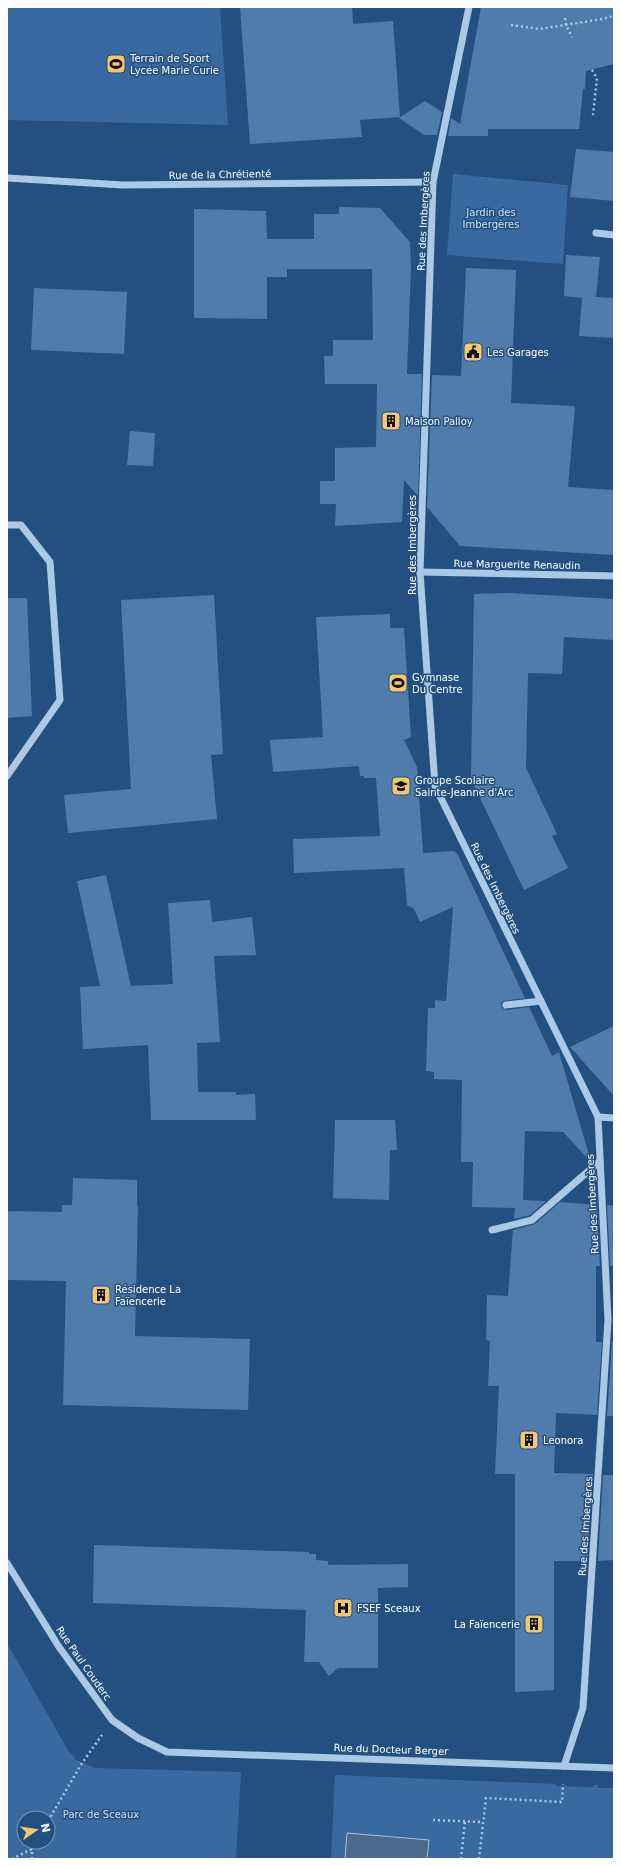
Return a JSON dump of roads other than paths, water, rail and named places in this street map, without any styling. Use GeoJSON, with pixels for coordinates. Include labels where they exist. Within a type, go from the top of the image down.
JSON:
{"type":"FeatureCollection","features":[{"type":"Feature","properties":{"kind":"street","name":"Rue des Imbergères"},"geometry":{"type":"LineString","coordinates":[[469,7],[433,182],[420,572],[435,786],[598,1117],[608,1320],[583,1708],[564,1766]]}},
{"type":"Feature","properties":{"kind":"street","name":"Rue de la Chrétienté"},"geometry":{"type":"LineString","coordinates":[[7,178],[123,186],[433,182]]}},
{"type":"Feature","properties":{"kind":"street"},"geometry":{"type":"LineString","coordinates":[[596,233],[614,235]]}},
{"type":"Feature","properties":{"kind":"street"},"geometry":{"type":"LineString","coordinates":[[7,525],[21,525],[50,562],[60,700],[7,776]]}},
{"type":"Feature","properties":{"kind":"street","name":"Rue Marguerite Renaudin"},"geometry":{"type":"LineString","coordinates":[[420,572],[614,576]]}},
{"type":"Feature","properties":{"kind":"street"},"geometry":{"type":"LineString","coordinates":[[506,1005],[541,1001]]}},
{"type":"Feature","properties":{"kind":"street"},"geometry":{"type":"LineString","coordinates":[[598,1117],[614,1118]]}},
{"type":"Feature","properties":{"kind":"street"},"geometry":{"type":"LineString","coordinates":[[492,1230],[532,1220],[600,1161]]}},
{"type":"Feature","properties":{"kind":"street","name":"Rue Paul Couderc"},"geometry":{"type":"LineString","coordinates":[[7,1563],[59,1647],[112,1720],[138,1738],[167,1752]]}},
{"type":"Feature","properties":{"kind":"street","name":"Rue du Docteur Berger"},"geometry":{"type":"LineString","coordinates":[[167,1752],[614,1768]]}},
{"type":"Feature","properties":{"kind":"place","name":"Terrain de Sport Lycée Marie Curie"},"geometry":{"type":"Point","coordinates":[116,64]}},
{"type":"Feature","properties":{"kind":"place","name":"Les Garages"},"geometry":{"type":"Point","coordinates":[473,352]}},
{"type":"Feature","properties":{"kind":"place","name":"Maison Palloy"},"geometry":{"type":"Point","coordinates":[391,421]}},
{"type":"Feature","properties":{"kind":"place","name":"Gymnase Du Centre"},"geometry":{"type":"Point","coordinates":[398,683]}},
{"type":"Feature","properties":{"kind":"place","name":"Groupe Scolaire Sainte-Jeanne d'Arc"},"geometry":{"type":"Point","coordinates":[401,786]}},
{"type":"Feature","properties":{"kind":"place","name":"Résidence La Faïencerie"},"geometry":{"type":"Point","coordinates":[101,1295]}},
{"type":"Feature","properties":{"kind":"place","name":"Leonora"},"geometry":{"type":"Point","coordinates":[529,1440]}},
{"type":"Feature","properties":{"kind":"place","name":"FSEF Sceaux"},"geometry":{"type":"Point","coordinates":[343,1608]}},
{"type":"Feature","properties":{"kind":"place","name":"La Faïencerie"},"geometry":{"type":"Point","coordinates":[534,1624]}},
{"type":"Feature","properties":{"kind":"park label","name":"Jardin des Imbergères"},"geometry":{"type":"Point","coordinates":[491,218]}},
{"type":"Feature","properties":{"kind":"park label","name":"Parc de Sceaux"},"geometry":{"type":"Point","coordinates":[101,1814]}}]}
